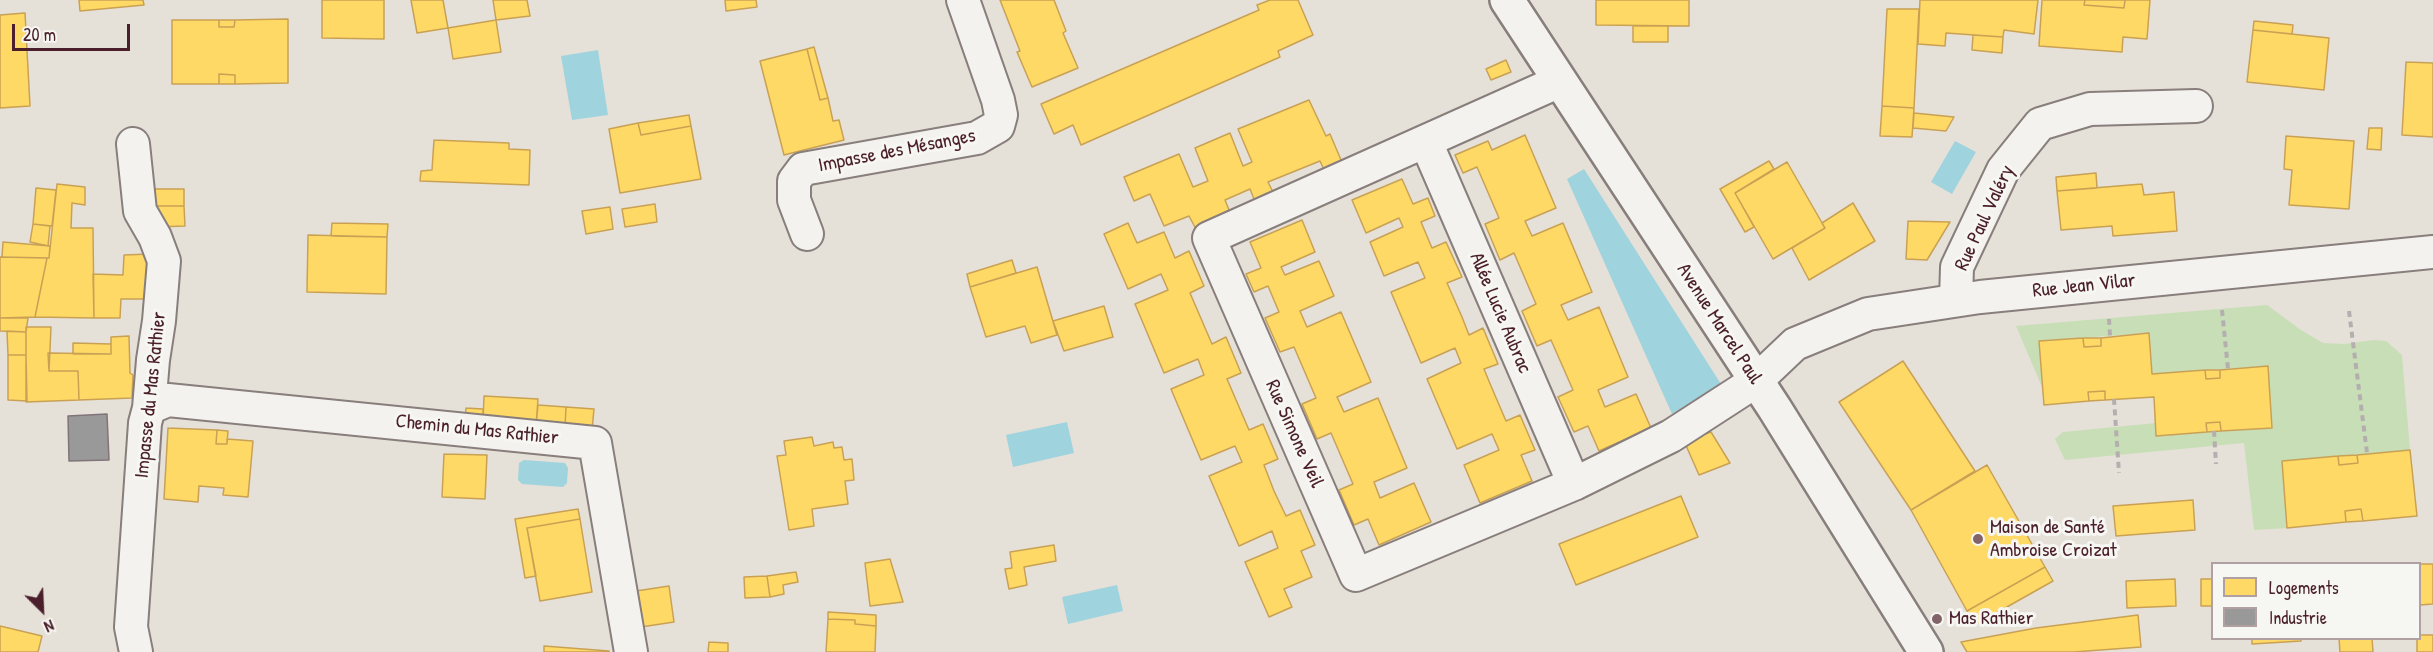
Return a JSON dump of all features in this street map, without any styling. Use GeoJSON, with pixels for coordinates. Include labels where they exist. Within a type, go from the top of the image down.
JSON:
{"type":"FeatureCollection","features":[{"type":"Feature","properties":{"kind":"main road","name":"Avenue Marcel Paul"},"geometry":{"type":"LineString","coordinates":[[1507,0],[1756,381],[1926,652]]}},
{"type":"Feature","properties":{"kind":"street","name":"Impasse des Mésanges"},"geometry":{"type":"LineString","coordinates":[[807,234],[794,200],[794,181],[803,169],[977,138],[998,126],[1001,115],[998,100],[963,0]]}},
{"type":"Feature","properties":{"kind":"street","name":"Rue Simone Veil"},"geometry":{"type":"LineString","coordinates":[[1560,81],[1209,238],[1356,575],[1574,484],[1671,436],[1756,381]]}},
{"type":"Feature","properties":{"kind":"street","name":"Rue Paul Valéry"},"geometry":{"type":"LineString","coordinates":[[1956,299],[1957,267],[2003,170],[2040,124],[2090,109],[2196,106]]}},
{"type":"Feature","properties":{"kind":"street","name":"Allée Lucie Aubrac"},"geometry":{"type":"LineString","coordinates":[[1426,142],[1574,484]]}},
{"type":"Feature","properties":{"kind":"street","name":"Impasse du Mas Rathier"},"geometry":{"type":"LineString","coordinates":[[133,144],[140,211],[155,237],[164,261],[149,408],[145,423],[131,627],[136,652]]}},
{"type":"Feature","properties":{"kind":"street","name":"Rue Jean Vilar"},"geometry":{"type":"LineString","coordinates":[[1756,381],[1795,344],[1868,314],[1956,299],[2433,252]]}},
{"type":"Feature","properties":{"kind":"street","name":"Chemin du Mas Rathier"},"geometry":{"type":"LineString","coordinates":[[149,408],[168,400],[595,443],[631,652]]}},
{"type":"Feature","properties":{"kind":"path"},"geometry":{"type":"LineString","coordinates":[[2218,273],[2228,369]]}},
{"type":"Feature","properties":{"kind":"path"},"geometry":{"type":"LineString","coordinates":[[2349,311],[2367,453]]}},
{"type":"Feature","properties":{"kind":"path"},"geometry":{"type":"LineString","coordinates":[[2114,399],[2119,473]]}},
{"type":"Feature","properties":{"kind":"path"},"geometry":{"type":"LineString","coordinates":[[2214,431],[2216,464]]}},
{"type":"Feature","properties":{"kind":"green space"},"geometry":{"type":"Polygon","coordinates":[[[2267,305],[2323,343],[2386,341],[2402,355],[2410,450],[2338,456],[2287,528],[2254,530],[2244,443],[2065,460],[2055,439],[2063,432],[2156,423],[2157,436],[2272,428],[2267,366],[2152,374],[2149,333],[2039,341],[2042,387],[2016,326],[2267,305]]]}},
{"type":"Feature","properties":{"kind":"water"},"geometry":{"type":"Polygon","coordinates":[[[598,50],[608,115],[572,120],[561,56],[598,50]]]}},
{"type":"Feature","properties":{"kind":"water"},"geometry":{"type":"Polygon","coordinates":[[[1955,141],[1976,152],[1952,194],[1931,182],[1955,141]]]}},
{"type":"Feature","properties":{"kind":"water"},"geometry":{"type":"Polygon","coordinates":[[[1584,169],[1721,384],[1672,414],[1567,179],[1584,169]]]}},
{"type":"Feature","properties":{"kind":"water"},"geometry":{"type":"Polygon","coordinates":[[[1067,422],[1074,453],[1013,467],[1006,435],[1067,422]]]}},
{"type":"Feature","properties":{"kind":"water"},"geometry":{"type":"Polygon","coordinates":[[[524,460],[565,463],[568,468],[567,483],[563,487],[522,484],[518,480],[519,463],[524,460]]]}},
{"type":"Feature","properties":{"kind":"water"},"geometry":{"type":"Polygon","coordinates":[[[1117,585],[1123,611],[1068,624],[1062,597],[1117,585]]]}},
{"type":"Feature","properties":{"kind":"building: Logements"},"geometry":{"type":"Polygon","coordinates":[[[79,0],[143,0],[144,5],[80,11],[79,0]]]}},
{"type":"Feature","properties":{"kind":"building: Logements"},"geometry":{"type":"Polygon","coordinates":[[[322,0],[384,0],[384,39],[322,38],[322,0]]]}},
{"type":"Feature","properties":{"kind":"building: Logements"},"geometry":{"type":"Polygon","coordinates":[[[411,0],[443,0],[448,28],[417,33],[411,0]]]}},
{"type":"Feature","properties":{"kind":"building: Logements"},"geometry":{"type":"Polygon","coordinates":[[[493,0],[527,0],[530,16],[496,20],[493,0]]]}},
{"type":"Feature","properties":{"kind":"building: Logements"},"geometry":{"type":"Polygon","coordinates":[[[725,0],[756,0],[757,7],[726,11],[725,0]]]}},
{"type":"Feature","properties":{"kind":"building: Logements"},"geometry":{"type":"Polygon","coordinates":[[[1000,0],[1054,0],[1066,31],[1063,33],[1078,68],[1032,87],[1017,52],[1020,51],[1000,0]]]}},
{"type":"Feature","properties":{"kind":"building: Logements"},"geometry":{"type":"Polygon","coordinates":[[[1270,0],[1298,0],[1313,35],[1278,51],[1280,57],[1081,145],[1073,125],[1054,134],[1041,104],[1259,10],[1257,5],[1270,0]]]}},
{"type":"Feature","properties":{"kind":"building: Logements"},"geometry":{"type":"Polygon","coordinates":[[[1596,0],[1689,0],[1689,26],[1596,25],[1596,0]]]}},
{"type":"Feature","properties":{"kind":"building: Logements"},"geometry":{"type":"Polygon","coordinates":[[[1920,0],[2038,0],[2034,34],[2004,30],[2003,37],[1946,33],[1945,46],[1918,44],[1920,0]]]}},
{"type":"Feature","properties":{"kind":"building: Logements"},"geometry":{"type":"Polygon","coordinates":[[[2042,0],[2085,0],[2084,5],[2124,8],[2125,0],[2150,0],[2147,39],[2123,37],[2122,52],[2039,46],[2042,0]]]}},
{"type":"Feature","properties":{"kind":"building: Logements"},"geometry":{"type":"Polygon","coordinates":[[[2085,0],[2125,0],[2124,8],[2084,5],[2085,0]]]}},
{"type":"Feature","properties":{"kind":"building: Logements"},"geometry":{"type":"Polygon","coordinates":[[[1887,9],[1919,9],[1914,108],[1882,106],[1887,9]]]}},
{"type":"Feature","properties":{"kind":"building: Logements"},"geometry":{"type":"Polygon","coordinates":[[[25,13],[30,106],[0,108],[0,15],[25,13]]]}},
{"type":"Feature","properties":{"kind":"building: Logements"},"geometry":{"type":"Polygon","coordinates":[[[288,19],[288,83],[235,84],[235,75],[219,74],[219,84],[172,84],[172,20],[219,20],[219,27],[234,27],[235,20],[288,19]]]}},
{"type":"Feature","properties":{"kind":"building: Logements"},"geometry":{"type":"Polygon","coordinates":[[[219,20],[235,20],[234,27],[219,27],[219,20]]]}},
{"type":"Feature","properties":{"kind":"building: Logements"},"geometry":{"type":"Polygon","coordinates":[[[496,20],[501,52],[453,59],[448,28],[496,20]]]}},
{"type":"Feature","properties":{"kind":"building: Logements"},"geometry":{"type":"Polygon","coordinates":[[[2254,21],[2293,25],[2292,34],[2253,30],[2254,21]]]}},
{"type":"Feature","properties":{"kind":"building: Logements"},"geometry":{"type":"Polygon","coordinates":[[[1633,26],[1668,26],[1668,42],[1633,42],[1633,26]]]}},
{"type":"Feature","properties":{"kind":"building: Logements"},"geometry":{"type":"Polygon","coordinates":[[[2253,30],[2329,38],[2324,90],[2247,82],[2253,30]]]}},
{"type":"Feature","properties":{"kind":"building: Logements"},"geometry":{"type":"Polygon","coordinates":[[[1973,35],[2003,37],[2002,53],[1972,50],[1973,35]]]}},
{"type":"Feature","properties":{"kind":"building: Logements"},"geometry":{"type":"Polygon","coordinates":[[[814,47],[828,98],[820,100],[807,49],[814,47]]]}},
{"type":"Feature","properties":{"kind":"building: Logements"},"geometry":{"type":"Polygon","coordinates":[[[807,49],[820,100],[828,98],[833,121],[839,120],[844,140],[784,155],[760,61],[807,49]]]}},
{"type":"Feature","properties":{"kind":"building: Logements"},"geometry":{"type":"Polygon","coordinates":[[[1506,60],[1511,72],[1491,80],[1486,69],[1506,60]]]}},
{"type":"Feature","properties":{"kind":"building: Logements"},"geometry":{"type":"Polygon","coordinates":[[[2406,62],[2433,63],[2433,137],[2402,135],[2406,62]]]}},
{"type":"Feature","properties":{"kind":"building: Logements"},"geometry":{"type":"Polygon","coordinates":[[[219,74],[235,75],[235,84],[219,84],[219,74]]]}},
{"type":"Feature","properties":{"kind":"building: Logements"},"geometry":{"type":"Polygon","coordinates":[[[1309,100],[1326,136],[1330,134],[1344,167],[1326,174],[1320,161],[1268,182],[1275,196],[1256,204],[1250,189],[1225,200],[1231,215],[1196,229],[1189,216],[1164,226],[1150,194],[1134,201],[1124,177],[1179,154],[1193,187],[1208,181],[1195,148],[1230,133],[1243,166],[1252,162],[1238,129],[1309,100]]]}},
{"type":"Feature","properties":{"kind":"building: Logements"},"geometry":{"type":"Polygon","coordinates":[[[1882,106],[1914,108],[1912,137],[1880,136],[1882,106]]]}},
{"type":"Feature","properties":{"kind":"building: Logements"},"geometry":{"type":"Polygon","coordinates":[[[1914,113],[1954,117],[1946,131],[1913,128],[1914,113]]]}},
{"type":"Feature","properties":{"kind":"building: Logements"},"geometry":{"type":"Polygon","coordinates":[[[689,115],[691,126],[641,135],[638,123],[689,115]]]}},
{"type":"Feature","properties":{"kind":"building: Logements"},"geometry":{"type":"Polygon","coordinates":[[[638,123],[641,135],[691,126],[701,179],[620,193],[609,129],[638,123]]]}},
{"type":"Feature","properties":{"kind":"building: Logements"},"geometry":{"type":"Polygon","coordinates":[[[2369,128],[2382,128],[2381,150],[2367,149],[2369,128]]]}},
{"type":"Feature","properties":{"kind":"building: Logements"},"geometry":{"type":"Polygon","coordinates":[[[1525,135],[1556,208],[1525,221],[1532,236],[1563,223],[1592,292],[1561,305],[1568,320],[1599,307],[1628,377],[1598,390],[1605,407],[1636,394],[1651,428],[1599,451],[1588,426],[1574,432],[1558,397],[1573,390],[1551,340],[1537,346],[1522,311],[1536,304],[1514,253],[1500,260],[1485,224],[1499,218],[1477,167],[1463,173],[1455,155],[1488,141],[1492,150],[1525,135]]]}},
{"type":"Feature","properties":{"kind":"building: Logements"},"geometry":{"type":"Polygon","coordinates":[[[2286,136],[2354,141],[2349,209],[2289,205],[2292,170],[2284,169],[2286,136]]]}},
{"type":"Feature","properties":{"kind":"building: Logements"},"geometry":{"type":"Polygon","coordinates":[[[434,140],[509,143],[509,149],[530,150],[529,185],[420,181],[421,171],[432,170],[434,140]]]}},
{"type":"Feature","properties":{"kind":"building: Logements"},"geometry":{"type":"Polygon","coordinates":[[[1769,161],[1774,169],[1735,193],[1754,227],[1745,232],[1720,189],[1769,161]]]}},
{"type":"Feature","properties":{"kind":"building: Logements"},"geometry":{"type":"Polygon","coordinates":[[[1787,162],[1825,228],[1773,259],[1735,193],[1787,162]]]}},
{"type":"Feature","properties":{"kind":"building: Logements"},"geometry":{"type":"Polygon","coordinates":[[[2096,173],[2097,188],[2057,191],[2056,177],[2096,173]]]}},
{"type":"Feature","properties":{"kind":"building: Logements"},"geometry":{"type":"Polygon","coordinates":[[[1402,179],[1413,204],[1428,198],[1435,216],[1421,222],[1432,248],[1446,242],[1462,277],[1447,283],[1469,335],[1483,328],[1498,364],[1484,369],[1491,386],[1506,421],[1520,415],[1535,450],[1521,455],[1532,481],[1480,503],[1464,465],[1499,450],[1492,434],[1457,449],[1427,379],[1461,363],[1455,348],[1421,363],[1391,292],[1425,278],[1418,262],[1384,276],[1370,242],[1403,227],[1399,218],[1366,233],[1352,200],[1402,179]]]}},
{"type":"Feature","properties":{"kind":"building: Logements"},"geometry":{"type":"Polygon","coordinates":[[[57,184],[85,187],[85,205],[72,203],[71,228],[93,228],[94,318],[35,317],[47,258],[49,258],[57,184]]]}},
{"type":"Feature","properties":{"kind":"building: Logements"},"geometry":{"type":"Polygon","coordinates":[[[2142,184],[2144,195],[2174,192],[2177,231],[2113,236],[2112,226],[2061,230],[2057,191],[2142,184]]]}},
{"type":"Feature","properties":{"kind":"building: Logements"},"geometry":{"type":"Polygon","coordinates":[[[36,188],[56,190],[52,226],[33,224],[36,188]]]}},
{"type":"Feature","properties":{"kind":"building: Logements"},"geometry":{"type":"Polygon","coordinates":[[[154,189],[184,189],[184,206],[155,206],[154,189]]]}},
{"type":"Feature","properties":{"kind":"building: Logements"},"geometry":{"type":"Polygon","coordinates":[[[1853,203],[1875,241],[1809,280],[1792,248],[1825,228],[1822,223],[1853,203]]]}},
{"type":"Feature","properties":{"kind":"building: Logements"},"geometry":{"type":"Polygon","coordinates":[[[655,204],[657,222],[625,227],[622,209],[655,204]]]}},
{"type":"Feature","properties":{"kind":"building: Logements"},"geometry":{"type":"Polygon","coordinates":[[[155,206],[184,206],[185,226],[155,227],[155,206]]]}},
{"type":"Feature","properties":{"kind":"building: Logements"},"geometry":{"type":"Polygon","coordinates":[[[610,207],[613,229],[586,234],[582,211],[610,207]]]}},
{"type":"Feature","properties":{"kind":"building: Logements"},"geometry":{"type":"Polygon","coordinates":[[[1302,220],[1315,252],[1281,267],[1285,275],[1319,261],[1334,296],[1300,311],[1307,327],[1341,312],[1371,382],[1337,397],[1344,412],[1378,398],[1407,468],[1374,482],[1380,498],[1414,483],[1431,522],[1379,545],[1368,519],[1354,525],[1339,490],[1353,484],[1331,433],[1317,439],[1302,404],[1316,398],[1294,347],[1280,352],[1265,318],[1279,312],[1268,286],[1254,292],[1246,274],[1261,268],[1250,242],[1302,220]]]}},
{"type":"Feature","properties":{"kind":"building: Logements"},"geometry":{"type":"Polygon","coordinates":[[[1908,221],[1950,222],[1927,260],[1906,259],[1908,221]]]}},
{"type":"Feature","properties":{"kind":"building: Logements"},"geometry":{"type":"Polygon","coordinates":[[[332,223],[388,224],[387,237],[331,236],[332,223]]]}},
{"type":"Feature","properties":{"kind":"building: Logements"},"geometry":{"type":"Polygon","coordinates":[[[1128,223],[1137,243],[1164,232],[1175,258],[1189,251],[1204,286],[1190,293],[1212,344],[1226,337],[1241,373],[1227,379],[1249,430],[1263,424],[1278,459],[1264,465],[1274,491],[1286,516],[1300,510],[1315,545],[1301,551],[1312,577],[1284,589],[1292,607],[1269,617],[1245,562],[1278,548],[1272,531],[1239,546],[1209,476],[1242,462],[1235,446],[1201,460],[1171,389],[1204,375],[1198,359],[1164,373],[1135,304],[1168,290],[1161,274],[1128,289],[1104,234],[1128,223]]]}},
{"type":"Feature","properties":{"kind":"building: Logements"},"geometry":{"type":"Polygon","coordinates":[[[33,224],[50,226],[48,246],[30,242],[33,224]]]}},
{"type":"Feature","properties":{"kind":"building: Logements"},"geometry":{"type":"Polygon","coordinates":[[[308,235],[387,237],[386,294],[307,292],[308,235]]]}},
{"type":"Feature","properties":{"kind":"building: Logements"},"geometry":{"type":"Polygon","coordinates":[[[3,242],[50,246],[49,258],[2,257],[3,242]]]}},
{"type":"Feature","properties":{"kind":"building: Logements"},"geometry":{"type":"Polygon","coordinates":[[[150,254],[149,299],[121,299],[120,318],[94,318],[93,274],[123,275],[124,255],[150,254]]]}},
{"type":"Feature","properties":{"kind":"building: Logements"},"geometry":{"type":"Polygon","coordinates":[[[0,257],[47,258],[35,317],[0,318],[0,257]]]}},
{"type":"Feature","properties":{"kind":"building: Logements"},"geometry":{"type":"Polygon","coordinates":[[[1012,260],[1016,273],[970,287],[967,274],[1012,260]]]}},
{"type":"Feature","properties":{"kind":"building: Logements"},"geometry":{"type":"Polygon","coordinates":[[[1037,267],[1057,335],[1031,343],[1025,326],[986,337],[970,287],[1037,267]]]}},
{"type":"Feature","properties":{"kind":"building: Logements"},"geometry":{"type":"Polygon","coordinates":[[[1104,306],[1113,337],[1064,351],[1053,321],[1104,306]]]}},
{"type":"Feature","properties":{"kind":"building: Logements"},"geometry":{"type":"Polygon","coordinates":[[[0,318],[28,318],[26,332],[0,331],[0,318]]]}},
{"type":"Feature","properties":{"kind":"building: Logements"},"geometry":{"type":"Polygon","coordinates":[[[26,327],[51,327],[49,371],[78,371],[79,400],[26,402],[26,327]]]}},
{"type":"Feature","properties":{"kind":"building: Logements"},"geometry":{"type":"Polygon","coordinates":[[[7,331],[26,332],[26,355],[8,355],[7,331]]]}},
{"type":"Feature","properties":{"kind":"building: Logements"},"geometry":{"type":"Polygon","coordinates":[[[2149,333],[2152,374],[2205,370],[2206,379],[2220,378],[2220,370],[2268,366],[2272,428],[2221,431],[2220,422],[2206,423],[2207,432],[2156,436],[2154,397],[2105,400],[2105,391],[2088,392],[2089,401],[2044,405],[2039,341],[2083,338],[2084,347],[2101,346],[2101,338],[2149,333]]]}},
{"type":"Feature","properties":{"kind":"building: Logements"},"geometry":{"type":"Polygon","coordinates":[[[129,336],[130,373],[133,375],[132,398],[79,400],[78,371],[49,371],[48,353],[111,354],[111,337],[129,336]]]}},
{"type":"Feature","properties":{"kind":"building: Logements"},"geometry":{"type":"Polygon","coordinates":[[[2083,338],[2101,338],[2101,346],[2084,347],[2083,338]]]}},
{"type":"Feature","properties":{"kind":"building: Logements"},"geometry":{"type":"Polygon","coordinates":[[[73,343],[111,344],[111,354],[73,354],[73,343]]]}},
{"type":"Feature","properties":{"kind":"building: Logements"},"geometry":{"type":"Polygon","coordinates":[[[8,355],[26,355],[27,401],[8,400],[8,355]]]}},
{"type":"Feature","properties":{"kind":"building: Logements"},"geometry":{"type":"Polygon","coordinates":[[[1903,361],[1975,471],[1911,510],[1839,402],[1903,361]]]}},
{"type":"Feature","properties":{"kind":"building: Logements"},"geometry":{"type":"Polygon","coordinates":[[[2205,370],[2220,370],[2220,378],[2206,379],[2205,370]]]}},
{"type":"Feature","properties":{"kind":"building: Logements"},"geometry":{"type":"Polygon","coordinates":[[[2105,391],[2105,400],[2089,401],[2088,392],[2105,391]]]}},
{"type":"Feature","properties":{"kind":"building: Logements"},"geometry":{"type":"Polygon","coordinates":[[[484,396],[538,399],[536,426],[483,422],[484,396]]]}},
{"type":"Feature","properties":{"kind":"building: Logements"},"geometry":{"type":"Polygon","coordinates":[[[538,405],[566,407],[565,428],[536,426],[538,405]]]}},
{"type":"Feature","properties":{"kind":"building: Logements"},"geometry":{"type":"Polygon","coordinates":[[[566,407],[594,409],[592,430],[565,428],[566,407]]]}},
{"type":"Feature","properties":{"kind":"building: Logements"},"geometry":{"type":"Polygon","coordinates":[[[466,408],[483,409],[483,422],[465,421],[466,408]]]}},
{"type":"Feature","properties":{"kind":"building: Logements"},"geometry":{"type":"Polygon","coordinates":[[[2220,422],[2221,431],[2207,432],[2206,423],[2220,422]]]}},
{"type":"Feature","properties":{"kind":"building: Logements"},"geometry":{"type":"Polygon","coordinates":[[[168,428],[217,430],[216,444],[227,444],[227,439],[253,441],[248,497],[223,495],[224,488],[199,486],[198,502],[164,499],[168,428]]]}},
{"type":"Feature","properties":{"kind":"building: Logements"},"geometry":{"type":"Polygon","coordinates":[[[217,430],[228,431],[227,444],[216,444],[217,430]]]}},
{"type":"Feature","properties":{"kind":"building: Logements"},"geometry":{"type":"Polygon","coordinates":[[[1711,432],[1730,463],[1699,475],[1684,441],[1711,432]]]}},
{"type":"Feature","properties":{"kind":"building: Logements"},"geometry":{"type":"Polygon","coordinates":[[[812,437],[814,446],[833,442],[834,448],[842,447],[844,460],[852,459],[854,480],[845,481],[848,504],[812,509],[814,526],[789,530],[777,456],[786,455],[784,441],[812,437]]]}},
{"type":"Feature","properties":{"kind":"building: Logements"},"geometry":{"type":"Polygon","coordinates":[[[2410,450],[2417,516],[2363,521],[2361,509],[2345,511],[2346,522],[2287,528],[2282,461],[2338,456],[2339,465],[2358,463],[2357,455],[2410,450]]]}},
{"type":"Feature","properties":{"kind":"building: Logements"},"geometry":{"type":"Polygon","coordinates":[[[444,454],[487,455],[485,499],[442,497],[444,454]]]}},
{"type":"Feature","properties":{"kind":"building: Logements"},"geometry":{"type":"Polygon","coordinates":[[[2357,455],[2358,463],[2339,465],[2338,456],[2357,455]]]}},
{"type":"Feature","properties":{"kind":"building: Logements","name":"Maison de Santé Ambroise Croizat"},"geometry":{"type":"Polygon","coordinates":[[[1987,465],[2045,567],[1967,611],[1911,510],[1987,465]]]}},
{"type":"Feature","properties":{"kind":"building: Logements"},"geometry":{"type":"Polygon","coordinates":[[[1681,496],[1698,537],[1576,585],[1559,544],[1681,496]]]}},
{"type":"Feature","properties":{"kind":"building: Logements"},"geometry":{"type":"Polygon","coordinates":[[[2193,500],[2195,530],[2116,536],[2113,506],[2193,500]]]}},
{"type":"Feature","properties":{"kind":"building: Logements"},"geometry":{"type":"Polygon","coordinates":[[[578,509],[580,519],[527,528],[536,576],[525,578],[515,519],[578,509]]]}},
{"type":"Feature","properties":{"kind":"building: Logements"},"geometry":{"type":"Polygon","coordinates":[[[2361,509],[2363,521],[2346,522],[2345,511],[2361,509]]]}},
{"type":"Feature","properties":{"kind":"building: Logements"},"geometry":{"type":"Polygon","coordinates":[[[580,519],[592,592],[540,601],[527,528],[580,519]]]}},
{"type":"Feature","properties":{"kind":"building: Logements"},"geometry":{"type":"Polygon","coordinates":[[[1054,545],[1056,561],[1024,567],[1027,585],[1009,589],[1005,569],[1012,568],[1010,552],[1054,545]]]}},
{"type":"Feature","properties":{"kind":"building: Logements"},"geometry":{"type":"Polygon","coordinates":[[[890,559],[903,602],[870,606],[865,563],[890,559]]]}},
{"type":"Feature","properties":{"kind":"building: Logements"},"geometry":{"type":"Polygon","coordinates":[[[2421,564],[2433,564],[2433,604],[2421,605],[2421,564]]]}},
{"type":"Feature","properties":{"kind":"building: Logements"},"geometry":{"type":"Polygon","coordinates":[[[2045,567],[2053,581],[1975,625],[1967,611],[2045,567]]]}},
{"type":"Feature","properties":{"kind":"building: Logements"},"geometry":{"type":"Polygon","coordinates":[[[796,572],[798,582],[783,585],[784,594],[770,597],[767,576],[796,572]]]}},
{"type":"Feature","properties":{"kind":"building: Logements"},"geometry":{"type":"Polygon","coordinates":[[[767,576],[770,597],[745,598],[744,577],[767,576]]]}},
{"type":"Feature","properties":{"kind":"building: Logements"},"geometry":{"type":"Polygon","coordinates":[[[2175,579],[2176,606],[2127,608],[2126,581],[2175,579]]]}},
{"type":"Feature","properties":{"kind":"building: Logements"},"geometry":{"type":"Polygon","coordinates":[[[2201,579],[2211,579],[2211,606],[2201,606],[2201,579]]]}},
{"type":"Feature","properties":{"kind":"building: Logements"},"geometry":{"type":"Polygon","coordinates":[[[669,586],[674,622],[641,627],[636,591],[669,586]]]}},
{"type":"Feature","properties":{"kind":"building: Logements"},"geometry":{"type":"Polygon","coordinates":[[[828,612],[876,615],[876,626],[855,624],[855,620],[828,619],[828,612]]]}},
{"type":"Feature","properties":{"kind":"building: Logements"},"geometry":{"type":"Polygon","coordinates":[[[2138,615],[2141,647],[2074,652],[1967,652],[1961,642],[2036,628],[2138,615]]]}},
{"type":"Feature","properties":{"kind":"building: Logements"},"geometry":{"type":"Polygon","coordinates":[[[828,619],[855,620],[855,624],[876,626],[875,652],[826,652],[828,619]]]}},
{"type":"Feature","properties":{"kind":"building: Logements"},"geometry":{"type":"Polygon","coordinates":[[[0,626],[42,636],[38,652],[0,652],[0,626]]]}},
{"type":"Feature","properties":{"kind":"building: Logements"},"geometry":{"type":"Polygon","coordinates":[[[2421,635],[2433,635],[2433,652],[2417,652],[2417,640],[2421,640],[2421,635]]]}},
{"type":"Feature","properties":{"kind":"building: Logements"},"geometry":{"type":"Polygon","coordinates":[[[2252,640],[2301,640],[2301,641],[2252,644],[2252,640]]]}},
{"type":"Feature","properties":{"kind":"building: Logements"},"geometry":{"type":"Polygon","coordinates":[[[2339,640],[2372,640],[2373,652],[2340,652],[2339,640]]]}},
{"type":"Feature","properties":{"kind":"building: Logements"},"geometry":{"type":"Polygon","coordinates":[[[709,642],[728,643],[728,652],[708,652],[709,642]]]}},
{"type":"Feature","properties":{"kind":"building: Logements"},"geometry":{"type":"Polygon","coordinates":[[[544,646],[609,651],[609,652],[544,652],[544,646]]]}},
{"type":"Feature","properties":{"kind":"building: Industrie"},"geometry":{"type":"Polygon","coordinates":[[[107,414],[109,460],[69,461],[68,416],[107,414]]]}},
{"type":"Feature","properties":{"kind":"place","name":"Maison de Santé Ambroise Croizat"},"geometry":{"type":"Point","coordinates":[1978,539]}},
{"type":"Feature","properties":{"kind":"place","name":"Mas Rathier"},"geometry":{"type":"Point","coordinates":[1937,619]}}]}
